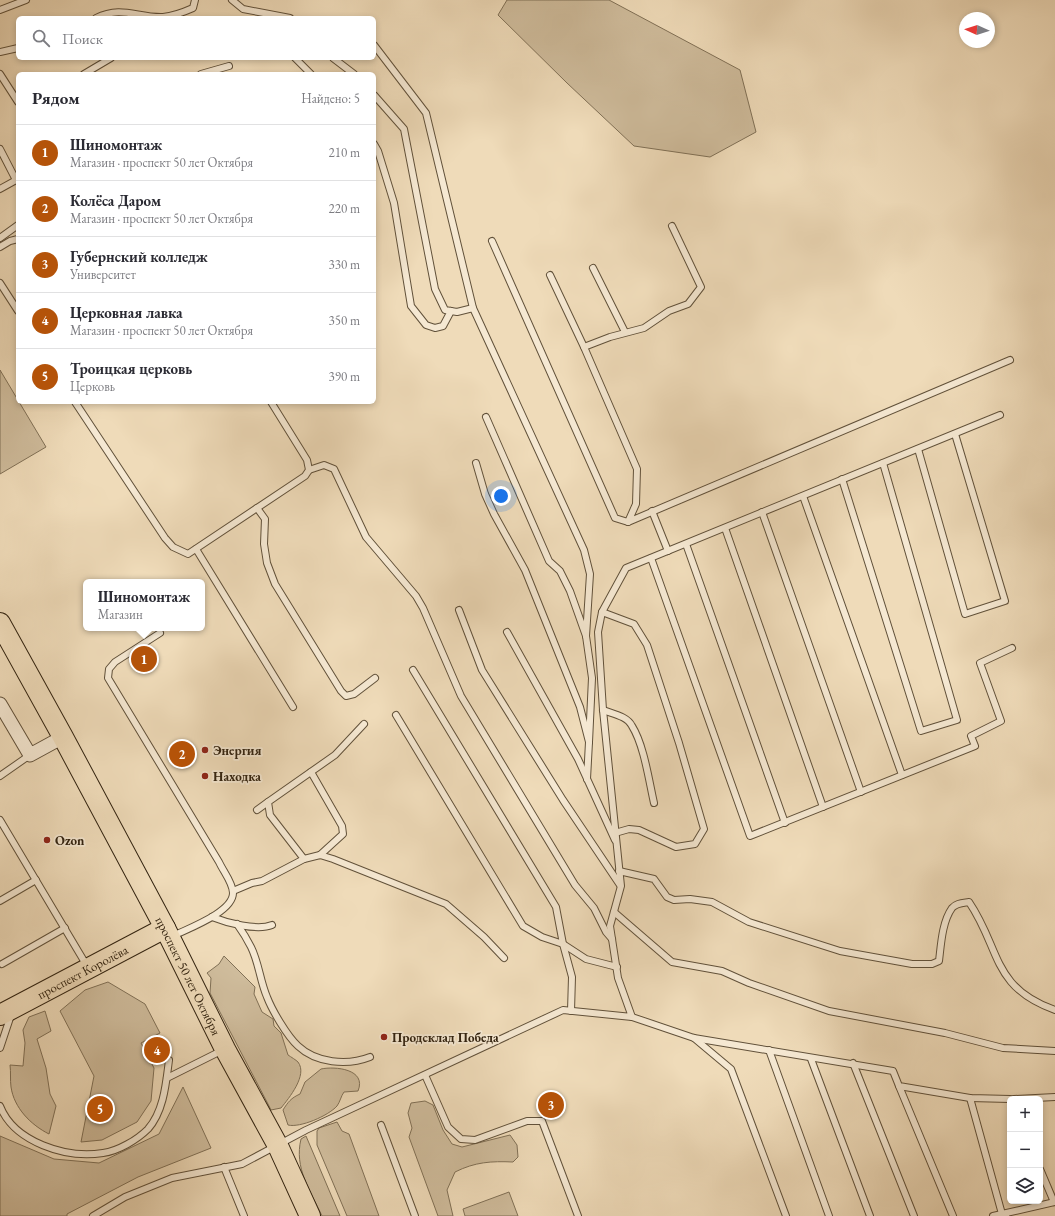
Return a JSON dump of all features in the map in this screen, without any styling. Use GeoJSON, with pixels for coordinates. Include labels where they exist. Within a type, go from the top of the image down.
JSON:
{"type":"FeatureCollection","features":[{"type":"Feature","properties":{"kind":"main road","name":"проспект 50 лет Октября"},"geometry":{"type":"LineString","coordinates":[[0,623],[63,736],[167,933],[225,1049],[278,1146],[310,1216]]}},
{"type":"Feature","properties":{"kind":"main road","name":"проспект Королёва"},"geometry":{"type":"LineString","coordinates":[[7,1011],[88,968],[167,933]]}},
{"type":"Feature","properties":{"kind":"street"},"geometry":{"type":"LineString","coordinates":[[0,704],[30,755],[63,736]]}},
{"type":"Feature","properties":{"kind":"lane"},"geometry":{"type":"LineString","coordinates":[[0,10],[26,0]]}},
{"type":"Feature","properties":{"kind":"lane"},"geometry":{"type":"LineString","coordinates":[[167,16],[193,8],[195,0]]}},
{"type":"Feature","properties":{"kind":"lane"},"geometry":{"type":"LineString","coordinates":[[232,0],[243,9],[280,16]]}},
{"type":"Feature","properties":{"kind":"lane"},"geometry":{"type":"LineString","coordinates":[[100,16],[116,11],[155,16]]}},
{"type":"Feature","properties":{"kind":"lane"},"geometry":{"type":"LineString","coordinates":[[376,47],[428,116],[473,308],[584,550],[590,574],[586,636]]}},
{"type":"Feature","properties":{"kind":"lane"},"geometry":{"type":"LineString","coordinates":[[0,52],[16,48]]}},
{"type":"Feature","properties":{"kind":"lane"},"geometry":{"type":"LineString","coordinates":[[87,72],[108,60]]}},
{"type":"Feature","properties":{"kind":"lane"},"geometry":{"type":"LineString","coordinates":[[297,60],[309,72]]}},
{"type":"Feature","properties":{"kind":"lane"},"geometry":{"type":"LineString","coordinates":[[336,60],[351,72]]}},
{"type":"Feature","properties":{"kind":"lane"},"geometry":{"type":"LineString","coordinates":[[207,72],[229,66]]}},
{"type":"Feature","properties":{"kind":"lane"},"geometry":{"type":"LineString","coordinates":[[0,74],[16,99]]}},
{"type":"Feature","properties":{"kind":"lane"},"geometry":{"type":"LineString","coordinates":[[376,97],[404,129],[435,289],[445,310],[457,312],[473,308]]}},
{"type":"Feature","properties":{"kind":"lane"},"geometry":{"type":"LineString","coordinates":[[0,148],[16,178]]}},
{"type":"Feature","properties":{"kind":"lane"},"geometry":{"type":"LineString","coordinates":[[376,148],[394,203],[411,306],[426,325],[435,328],[443,326],[451,311]]}},
{"type":"Feature","properties":{"kind":"lane"},"geometry":{"type":"LineString","coordinates":[[0,189],[16,181]]}},
{"type":"Feature","properties":{"kind":"lane"},"geometry":{"type":"LineString","coordinates":[[0,238],[16,226]]}},
{"type":"Feature","properties":{"kind":"lane"},"geometry":{"type":"LineString","coordinates":[[584,347],[624,332],[644,328],[669,311],[688,304],[701,287],[672,226]]}},
{"type":"Feature","properties":{"kind":"lane"},"geometry":{"type":"LineString","coordinates":[[0,247],[16,240]]}},
{"type":"Feature","properties":{"kind":"lane"},"geometry":{"type":"LineString","coordinates":[[492,241],[615,518],[628,522],[1010,360]]}},
{"type":"Feature","properties":{"kind":"lane"},"geometry":{"type":"LineString","coordinates":[[593,268],[624,332]]}},
{"type":"Feature","properties":{"kind":"lane"},"geometry":{"type":"LineString","coordinates":[[550,275],[584,347],[637,469],[636,504],[628,522]]}},
{"type":"Feature","properties":{"kind":"lane"},"geometry":{"type":"LineString","coordinates":[[0,283],[16,308]]}},
{"type":"Feature","properties":{"kind":"lane"},"geometry":{"type":"LineString","coordinates":[[76,404],[169,542],[173,547],[188,554],[305,476],[309,470],[324,465],[334,469],[366,537],[416,596],[423,608],[461,696],[571,878],[594,908],[606,932],[613,940]]}},
{"type":"Feature","properties":{"kind":"lane"},"geometry":{"type":"LineString","coordinates":[[272,404],[307,460],[309,470]]}},
{"type":"Feature","properties":{"kind":"lane"},"geometry":{"type":"LineString","coordinates":[[632,1017],[618,978],[610,926],[621,886],[603,710],[598,632],[602,612],[626,568],[1000,415]]}},
{"type":"Feature","properties":{"kind":"lane"},"geometry":{"type":"LineString","coordinates":[[486,417],[549,561],[560,571],[570,591],[586,636],[591,669],[591,711],[587,779]]}},
{"type":"Feature","properties":{"kind":"lane"},"geometry":{"type":"LineString","coordinates":[[918,449],[965,614],[1004,600],[954,434]]}},
{"type":"Feature","properties":{"kind":"lane"},"geometry":{"type":"LineString","coordinates":[[476,463],[485,494],[494,514],[525,570],[580,707],[588,742]]}},
{"type":"Feature","properties":{"kind":"lane"},"geometry":{"type":"LineString","coordinates":[[842,480],[921,731],[956,720],[883,463]]}},
{"type":"Feature","properties":{"kind":"lane"},"geometry":{"type":"LineString","coordinates":[[803,496],[902,775]]}},
{"type":"Feature","properties":{"kind":"lane"},"geometry":{"type":"LineString","coordinates":[[257,508],[265,519],[264,544],[267,563],[275,584],[341,691],[346,696],[354,694],[375,678]]}},
{"type":"Feature","properties":{"kind":"lane"},"geometry":{"type":"LineString","coordinates":[[652,511],[668,551]]}},
{"type":"Feature","properties":{"kind":"lane"},"geometry":{"type":"LineString","coordinates":[[762,512],[861,792]]}},
{"type":"Feature","properties":{"kind":"lane"},"geometry":{"type":"LineString","coordinates":[[724,528],[823,807]]}},
{"type":"Feature","properties":{"kind":"lane"},"geometry":{"type":"LineString","coordinates":[[686,544],[785,823]]}},
{"type":"Feature","properties":{"kind":"lane"},"geometry":{"type":"LineString","coordinates":[[196,549],[293,707]]}},
{"type":"Feature","properties":{"kind":"lane"},"geometry":{"type":"LineString","coordinates":[[651,558],[750,836],[975,746],[971,736],[1001,721],[980,663],[1012,648]]}},
{"type":"Feature","properties":{"kind":"lane"},"geometry":{"type":"LineString","coordinates":[[459,610],[482,670],[563,800],[621,886]]}},
{"type":"Feature","properties":{"kind":"lane"},"geometry":{"type":"LineString","coordinates":[[602,612],[634,624],[647,645],[679,743],[704,829],[695,844],[676,847],[639,830],[629,829],[615,832]]}},
{"type":"Feature","properties":{"kind":"lane"},"geometry":{"type":"LineString","coordinates":[[507,632],[546,700],[587,779],[616,844]]}},
{"type":"Feature","properties":{"kind":"lane"},"geometry":{"type":"LineString","coordinates":[[160,633],[114,662],[109,669],[108,678],[219,862],[233,891],[232,899],[227,908],[212,917],[167,933]]}},
{"type":"Feature","properties":{"kind":"lane"},"geometry":{"type":"LineString","coordinates":[[591,669],[602,684]]}},
{"type":"Feature","properties":{"kind":"lane"},"geometry":{"type":"LineString","coordinates":[[413,670],[556,907],[562,944],[572,977],[572,1011]]}},
{"type":"Feature","properties":{"kind":"lane"},"geometry":{"type":"LineString","coordinates":[[603,710],[621,716],[632,725],[641,749],[654,803]]}},
{"type":"Feature","properties":{"kind":"lane"},"geometry":{"type":"LineString","coordinates":[[396,716],[523,926],[542,937],[562,944],[586,959],[617,967]]}},
{"type":"Feature","properties":{"kind":"lane"},"geometry":{"type":"LineString","coordinates":[[257,810],[335,755],[364,724]]}},
{"type":"Feature","properties":{"kind":"lane"},"geometry":{"type":"LineString","coordinates":[[0,776],[30,755]]}},
{"type":"Feature","properties":{"kind":"lane"},"geometry":{"type":"LineString","coordinates":[[233,891],[252,883],[262,881],[304,859],[320,855],[343,834],[342,826],[311,772]]}},
{"type":"Feature","properties":{"kind":"lane"},"geometry":{"type":"LineString","coordinates":[[268,802],[270,815],[304,859]]}},
{"type":"Feature","properties":{"kind":"lane"},"geometry":{"type":"LineString","coordinates":[[0,820],[88,968]]}},
{"type":"Feature","properties":{"kind":"lane"},"geometry":{"type":"LineString","coordinates":[[320,855],[446,904],[484,937],[504,958]]}},
{"type":"Feature","properties":{"kind":"lane"},"geometry":{"type":"LineString","coordinates":[[619,871],[654,879],[664,894],[674,900],[690,899],[712,902],[749,922],[840,951],[912,964],[932,964],[939,961],[943,934],[952,908],[958,904],[969,902],[977,914],[1002,972],[1011,984],[1037,1004],[1055,1010]]}},
{"type":"Feature","properties":{"kind":"lane"},"geometry":{"type":"LineString","coordinates":[[0,901],[36,880]]}},
{"type":"Feature","properties":{"kind":"lane"},"geometry":{"type":"LineString","coordinates":[[614,912],[672,962],[722,971],[749,983],[829,1011],[945,1033],[1003,1048],[1055,1051]]}},
{"type":"Feature","properties":{"kind":"lane"},"geometry":{"type":"LineString","coordinates":[[212,917],[237,924],[262,928],[272,925]]}},
{"type":"Feature","properties":{"kind":"lane"},"geometry":{"type":"LineString","coordinates":[[237,924],[253,952],[267,998],[298,1046],[322,1059],[332,1061],[358,1061],[370,1057]]}},
{"type":"Feature","properties":{"kind":"lane"},"geometry":{"type":"LineString","coordinates":[[2,964],[65,928]]}},
{"type":"Feature","properties":{"kind":"lane"},"geometry":{"type":"LineString","coordinates":[[93,1216],[125,1197],[172,1178],[224,1166],[242,1164],[306,1130],[563,1010],[632,1017],[694,1038],[894,1071],[953,1216]]}},
{"type":"Feature","properties":{"kind":"lane"},"geometry":{"type":"LineString","coordinates":[[0,1048],[7,1011]]}},
{"type":"Feature","properties":{"kind":"lane"},"geometry":{"type":"LineString","coordinates":[[694,1038],[731,1069],[786,1216]]}},
{"type":"Feature","properties":{"kind":"lane"},"geometry":{"type":"LineString","coordinates":[[167,1078],[225,1049]]}},
{"type":"Feature","properties":{"kind":"lane"},"geometry":{"type":"LineString","coordinates":[[769,1050],[829,1216]]}},
{"type":"Feature","properties":{"kind":"lane"},"geometry":{"type":"LineString","coordinates":[[811,1058],[870,1216]]}},
{"type":"Feature","properties":{"kind":"lane"},"geometry":{"type":"LineString","coordinates":[[0,1106],[2,1117],[22,1135],[50,1148],[77,1153],[103,1154],[126,1145],[148,1129],[161,1104],[167,1078],[169,1060]]}},
{"type":"Feature","properties":{"kind":"lane"},"geometry":{"type":"LineString","coordinates":[[853,1064],[914,1216]]}},
{"type":"Feature","properties":{"kind":"lane"},"geometry":{"type":"LineString","coordinates":[[425,1075],[448,1127],[461,1139],[475,1140],[527,1122],[542,1121],[578,1216]]}},
{"type":"Feature","properties":{"kind":"lane"},"geometry":{"type":"LineString","coordinates":[[899,1086],[970,1098],[1007,1099]]}},
{"type":"Feature","properties":{"kind":"lane"},"geometry":{"type":"LineString","coordinates":[[1043,1098],[1055,1097]]}},
{"type":"Feature","properties":{"kind":"lane"},"geometry":{"type":"LineString","coordinates":[[970,1098],[1004,1215]]}},
{"type":"Feature","properties":{"kind":"lane"},"geometry":{"type":"LineString","coordinates":[[381,1125],[415,1216]]}},
{"type":"Feature","properties":{"kind":"lane"},"geometry":{"type":"LineString","coordinates":[[224,1166],[244,1216]]}},
{"type":"Feature","properties":{"kind":"lane"},"geometry":{"type":"LineString","coordinates":[[993,1216],[1004,1215],[1054,1202],[1043,1176]]}},
{"type":"Feature","properties":{"kind":"shaded area"},"geometry":{"type":"Polygon","coordinates":[[[507,0],[609,0],[740,70],[756,132],[710,157],[634,146],[498,15],[507,0]]]}},
{"type":"Feature","properties":{"kind":"shaded area"},"geometry":{"type":"Polygon","coordinates":[[[0,370],[16,397],[16,404],[20,404],[46,447],[0,474],[0,370]]]}},
{"type":"Feature","properties":{"kind":"shaded area"},"geometry":{"type":"Polygon","coordinates":[[[224,956],[255,987],[254,994],[262,1012],[273,1019],[274,1026],[281,1033],[288,1055],[298,1062],[300,1067],[301,1073],[299,1080],[281,1108],[271,1110],[210,993],[211,978],[207,973],[219,964],[224,956]]]}},
{"type":"Feature","properties":{"kind":"shaded area"},"geometry":{"type":"Polygon","coordinates":[[[108,982],[145,1004],[160,1033],[141,1043],[154,1068],[151,1101],[137,1122],[102,1140],[81,1142],[94,1076],[60,1011],[85,990],[108,982]]]}},
{"type":"Feature","properties":{"kind":"shaded area"},"geometry":{"type":"Polygon","coordinates":[[[45,1011],[51,1031],[37,1039],[46,1068],[50,1094],[56,1106],[49,1134],[30,1121],[24,1115],[16,1102],[11,1087],[10,1065],[23,1066],[25,1043],[23,1030],[29,1017],[45,1011]]]}},
{"type":"Feature","properties":{"kind":"shaded area"},"geometry":{"type":"Polygon","coordinates":[[[321,1069],[341,1069],[354,1074],[358,1078],[360,1084],[358,1091],[344,1092],[337,1106],[321,1117],[299,1125],[288,1125],[283,1110],[290,1100],[300,1094],[305,1082],[321,1069]]]}},
{"type":"Feature","properties":{"kind":"shaded area"},"geometry":{"type":"Polygon","coordinates":[[[183,1087],[211,1148],[138,1177],[67,1214],[67,1216],[0,1216],[0,1136],[54,1159],[99,1163],[159,1134],[183,1087]]]}},
{"type":"Feature","properties":{"kind":"shaded area"},"geometry":{"type":"Polygon","coordinates":[[[425,1101],[433,1105],[443,1130],[452,1144],[462,1147],[510,1135],[517,1145],[518,1157],[513,1162],[483,1163],[469,1166],[455,1172],[447,1190],[453,1216],[438,1216],[409,1137],[412,1128],[408,1113],[411,1103],[425,1101]]]}},
{"type":"Feature","properties":{"kind":"shaded area"},"geometry":{"type":"Polygon","coordinates":[[[337,1122],[342,1131],[349,1134],[379,1216],[347,1216],[317,1145],[317,1131],[319,1128],[337,1122]]]}},
{"type":"Feature","properties":{"kind":"shaded area"},"geometry":{"type":"Polygon","coordinates":[[[306,1136],[340,1216],[322,1216],[304,1179],[301,1169],[299,1150],[301,1139],[306,1136]]]}},
{"type":"Feature","properties":{"kind":"shaded area"},"geometry":{"type":"Polygon","coordinates":[[[509,1192],[518,1216],[465,1216],[463,1209],[509,1192]]]}},
{"type":"Feature","properties":{"kind":"place","name":"Шиномонтаж"},"geometry":{"type":"Point","coordinates":[144,659]}},
{"type":"Feature","properties":{"kind":"place","name":"Энергия"},"geometry":{"type":"Point","coordinates":[205,750]}},
{"type":"Feature","properties":{"kind":"place","name":"Колёса Даром"},"geometry":{"type":"Point","coordinates":[182,754]}},
{"type":"Feature","properties":{"kind":"place","name":"Находка"},"geometry":{"type":"Point","coordinates":[205,776]}},
{"type":"Feature","properties":{"kind":"place","name":"Ozon"},"geometry":{"type":"Point","coordinates":[47,840]}},
{"type":"Feature","properties":{"kind":"place","name":"Продсклад Победа"},"geometry":{"type":"Point","coordinates":[384,1037]}},
{"type":"Feature","properties":{"kind":"place","name":"Церковная лавка"},"geometry":{"type":"Point","coordinates":[157,1050]}},
{"type":"Feature","properties":{"kind":"place","name":"Губернский колледж"},"geometry":{"type":"Point","coordinates":[551,1105]}},
{"type":"Feature","properties":{"kind":"place","name":"Троицкая церковь"},"geometry":{"type":"Point","coordinates":[100,1109]}}]}
